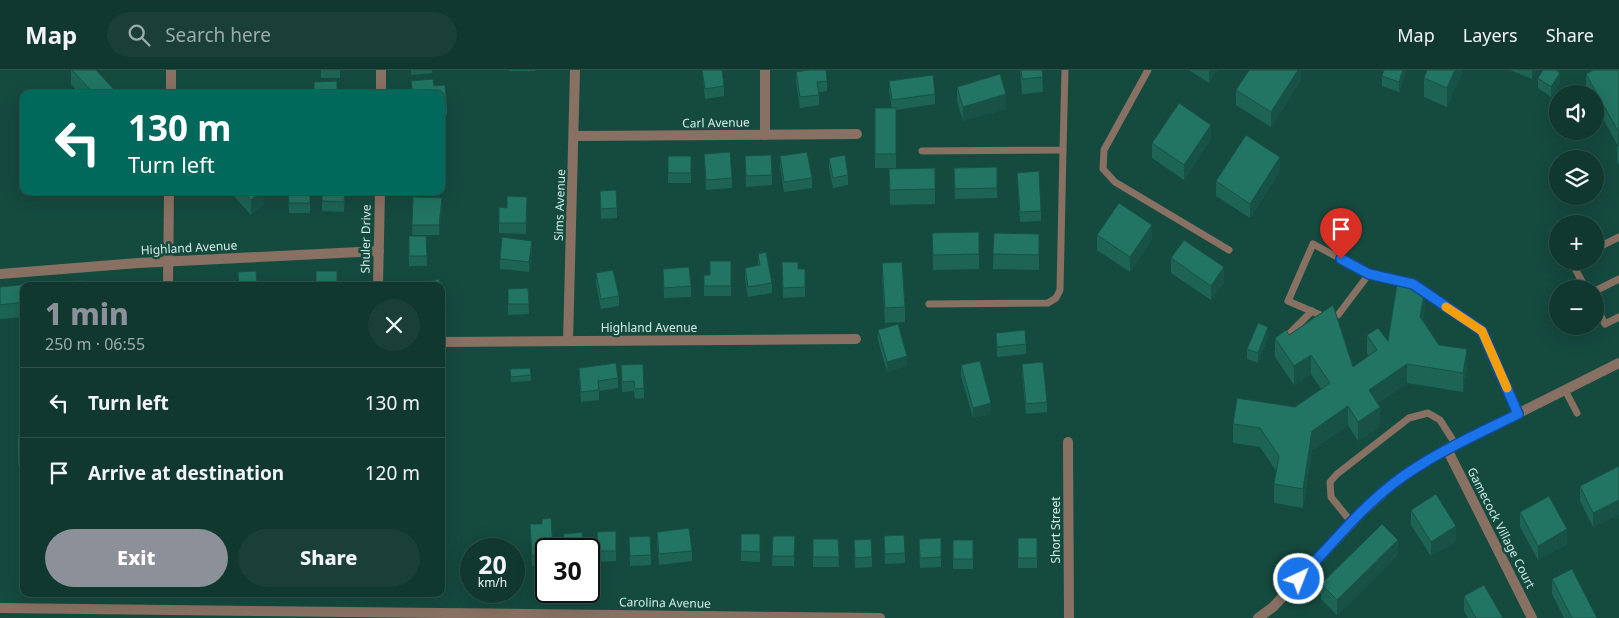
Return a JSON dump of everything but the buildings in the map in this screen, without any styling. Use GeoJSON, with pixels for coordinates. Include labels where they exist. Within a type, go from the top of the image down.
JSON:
{"type":"FeatureCollection","features":[{"type":"Feature","properties":{"kind":"street"},"geometry":{"type":"LineString","coordinates":[[171,70],[171,90]]}},
{"type":"Feature","properties":{"kind":"street"},"geometry":{"type":"LineString","coordinates":[[381,90],[382,70]]}},
{"type":"Feature","properties":{"kind":"street","name":"Sims Avenue"},"geometry":{"type":"LineString","coordinates":[[568,341],[575,70]]}},
{"type":"Feature","properties":{"kind":"street"},"geometry":{"type":"LineString","coordinates":[[765,70],[765,135]]}},
{"type":"Feature","properties":{"kind":"street","name":"Carl Avenue"},"geometry":{"type":"LineString","coordinates":[[574,136],[857,134]]}},
{"type":"Feature","properties":{"kind":"street"},"geometry":{"type":"LineString","coordinates":[[168,282],[169,195]]}},
{"type":"Feature","properties":{"kind":"street","name":"Shuler Drive"},"geometry":{"type":"LineString","coordinates":[[378,282],[380,195]]}},
{"type":"Feature","properties":{"kind":"street","name":"Highland Avenue"},"geometry":{"type":"LineString","coordinates":[[0,274],[168,261],[379,251]]}},
{"type":"Feature","properties":{"kind":"street","name":"Highland Avenue"},"geometry":{"type":"LineString","coordinates":[[445,342],[856,339]]}},
{"type":"Feature","properties":{"kind":"street"},"geometry":{"type":"LineString","coordinates":[[1258,618],[1273,607],[1352,523],[1392,485],[1451,447],[1619,363]]}},
{"type":"Feature","properties":{"kind":"street","name":"Short Street"},"geometry":{"type":"LineString","coordinates":[[1068,442],[1068,618]]}},
{"type":"Feature","properties":{"kind":"street","name":"Gamecock Village Court"},"geometry":{"type":"LineString","coordinates":[[1451,447],[1532,618]]}},
{"type":"Feature","properties":{"kind":"street","name":"Carolina Avenue"},"geometry":{"type":"LineString","coordinates":[[0,608],[880,618]]}},
{"type":"Feature","properties":{"kind":"lane"},"geometry":{"type":"LineString","coordinates":[[929,304],[1048,303],[1056,298],[1060,290],[1064,70]]}},
{"type":"Feature","properties":{"kind":"lane"},"geometry":{"type":"LineString","coordinates":[[1148,70],[1104,150],[1103,169],[1115,182],[1229,250]]}},
{"type":"Feature","properties":{"kind":"lane"},"geometry":{"type":"LineString","coordinates":[[922,152],[1063,150]]}},
{"type":"Feature","properties":{"kind":"lane"},"geometry":{"type":"LineString","coordinates":[[1604,244],[1619,237]]}},
{"type":"Feature","properties":{"kind":"lane"},"geometry":{"type":"LineString","coordinates":[[1369,274],[1338,314],[1326,317],[1288,301],[1313,244],[1369,274],[1413,284],[1482,331],[1518,414]]}},
{"type":"Feature","properties":{"kind":"lane"},"geometry":{"type":"LineString","coordinates":[[1604,286],[1619,279]]}},
{"type":"Feature","properties":{"kind":"lane"},"geometry":{"type":"LineString","coordinates":[[1283,340],[1312,311]]}},
{"type":"Feature","properties":{"kind":"lane"},"geometry":{"type":"LineString","coordinates":[[1604,322],[1605,324],[1619,318]]}},
{"type":"Feature","properties":{"kind":"lane"},"geometry":{"type":"LineString","coordinates":[[1566,390],[1577,413]]}},
{"type":"Feature","properties":{"kind":"lane"},"geometry":{"type":"LineString","coordinates":[[1352,523],[1332,497],[1330,482],[1337,474],[1409,418],[1428,412],[1440,420],[1451,447]]}},
{"type":"Feature","properties":{"kind":"slow traffic"},"geometry":{"type":"LineString","coordinates":[[1446,307],[1482,331],[1507,388]]}},
{"type":"Feature","properties":{"kind":"route"},"geometry":{"type":"LineString","coordinates":[[1299,579],[1361,513],[1392,485],[1447,449],[1518,414],[1482,331],[1413,284],[1369,274],[1341,259]]}}]}
